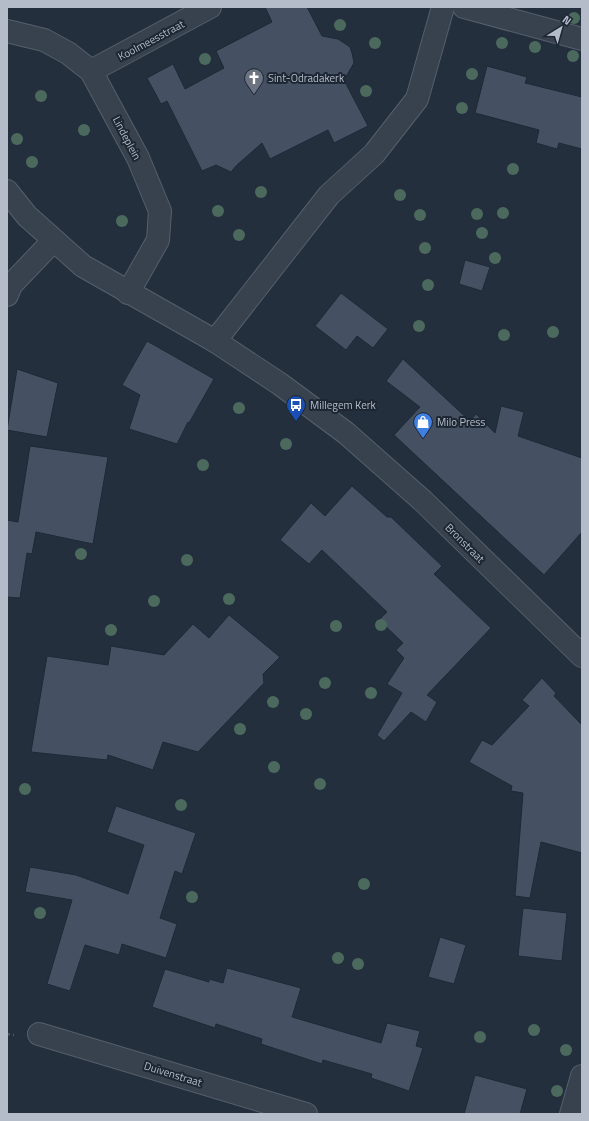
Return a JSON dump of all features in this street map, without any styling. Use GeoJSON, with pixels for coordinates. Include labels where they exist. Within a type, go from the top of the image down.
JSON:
{"type":"FeatureCollection","features":[{"type":"Feature","properties":{"kind":"street"},"geometry":{"type":"LineString","coordinates":[[7,192],[27,216],[83,266],[128,293],[215,341],[329,195],[374,154],[417,98],[443,7]]}},
{"type":"Feature","properties":{"kind":"street"},"geometry":{"type":"LineString","coordinates":[[464,7],[582,39]]}},
{"type":"Feature","properties":{"kind":"street","name":"Koolmeesstraat"},"geometry":{"type":"LineString","coordinates":[[91,71],[203,9]]}},
{"type":"Feature","properties":{"kind":"street","name":"Lindeplein"},"geometry":{"type":"LineString","coordinates":[[7,31],[44,40],[68,53],[91,71],[138,158],[160,211],[158,240],[128,293]]}},
{"type":"Feature","properties":{"kind":"street"},"geometry":{"type":"LineString","coordinates":[[7,295],[11,285],[54,241]]}},
{"type":"Feature","properties":{"kind":"street","name":"Bronstraat"},"geometry":{"type":"LineString","coordinates":[[215,341],[280,384],[346,433],[422,501],[582,656]]}},
{"type":"Feature","properties":{"kind":"street","name":"Duivenstraat"},"geometry":{"type":"LineString","coordinates":[[39,1034],[306,1114]]}},
{"type":"Feature","properties":{"kind":"street"},"geometry":{"type":"LineString","coordinates":[[571,1114],[582,1076]]}},
{"type":"Feature","properties":{"kind":"building","name":"Sint-Odradakerk"},"geometry":{"type":"Polygon","coordinates":[[[265,7],[307,7],[322,36],[338,39],[350,47],[354,63],[344,80],[368,126],[334,143],[328,130],[270,159],[262,143],[231,172],[216,165],[202,171],[167,101],[161,104],[147,78],[173,64],[185,89],[224,68],[216,51],[272,22],[265,7]]]}},
{"type":"Feature","properties":{"kind":"building"},"geometry":{"type":"Polygon","coordinates":[[[487,66],[527,77],[525,83],[582,97],[582,149],[559,143],[557,149],[536,143],[539,130],[475,113],[487,66]]]}},
{"type":"Feature","properties":{"kind":"building"},"geometry":{"type":"Polygon","coordinates":[[[465,260],[490,267],[482,291],[459,284],[465,260]]]}},
{"type":"Feature","properties":{"kind":"building"},"geometry":{"type":"Polygon","coordinates":[[[341,293],[388,329],[373,348],[357,336],[346,350],[315,326],[341,293]]]}},
{"type":"Feature","properties":{"kind":"building"},"geometry":{"type":"Polygon","coordinates":[[[147,341],[214,379],[189,423],[188,422],[177,444],[129,429],[140,395],[122,385],[147,341]]]}},
{"type":"Feature","properties":{"kind":"building"},"geometry":{"type":"Polygon","coordinates":[[[403,359],[470,421],[476,414],[495,433],[501,406],[524,412],[518,436],[582,458],[582,532],[544,575],[394,435],[420,407],[386,381],[403,359]]]}},
{"type":"Feature","properties":{"kind":"building"},"geometry":{"type":"Polygon","coordinates":[[[17,369],[58,383],[47,437],[7,430],[17,369]]]}},
{"type":"Feature","properties":{"kind":"building"},"geometry":{"type":"Polygon","coordinates":[[[30,446],[108,457],[93,544],[36,532],[32,554],[27,553],[20,598],[7,597],[7,520],[18,522],[30,446]]]}},
{"type":"Feature","properties":{"kind":"building"},"geometry":{"type":"Polygon","coordinates":[[[352,486],[387,517],[391,517],[442,566],[434,574],[491,628],[427,695],[437,702],[426,722],[411,712],[384,741],[377,735],[402,693],[387,684],[404,658],[396,650],[403,643],[379,620],[387,612],[322,550],[309,564],[280,540],[311,503],[325,516],[352,486]]]}},
{"type":"Feature","properties":{"kind":"building"},"geometry":{"type":"Polygon","coordinates":[[[229,615],[280,657],[263,674],[264,683],[198,752],[163,742],[153,770],[108,755],[107,760],[31,752],[47,656],[108,665],[111,646],[164,655],[193,624],[209,638],[229,615]]]}},
{"type":"Feature","properties":{"kind":"building"},"geometry":{"type":"Polygon","coordinates":[[[542,678],[556,693],[554,696],[582,725],[582,853],[541,842],[530,898],[515,896],[523,793],[511,791],[512,786],[469,762],[482,740],[492,745],[529,706],[522,700],[542,678]]]}},
{"type":"Feature","properties":{"kind":"building"},"geometry":{"type":"Polygon","coordinates":[[[116,806],[196,833],[182,874],[175,871],[160,918],[177,924],[166,958],[122,944],[119,955],[85,945],[70,991],[47,984],[72,900],[25,892],[30,867],[76,875],[128,894],[144,845],[107,832],[116,806]]]}},
{"type":"Feature","properties":{"kind":"building"},"geometry":{"type":"Polygon","coordinates":[[[523,908],[567,913],[562,961],[518,956],[523,908]]]}},
{"type":"Feature","properties":{"kind":"building"},"geometry":{"type":"Polygon","coordinates":[[[440,937],[466,945],[454,984],[428,977],[440,937]]]}},
{"type":"Feature","properties":{"kind":"building"},"geometry":{"type":"Polygon","coordinates":[[[227,968],[301,988],[292,1017],[381,1043],[387,1023],[420,1031],[416,1046],[423,1048],[409,1091],[371,1078],[372,1074],[323,1060],[322,1064],[261,1044],[262,1039],[216,1024],[215,1028],[152,1007],[165,969],[209,982],[209,979],[223,983],[227,968]]]}},
{"type":"Feature","properties":{"kind":"building"},"geometry":{"type":"Polygon","coordinates":[[[475,1075],[527,1089],[520,1114],[464,1114],[475,1075]]]}},
{"type":"Feature","properties":{"kind":"place","name":"Sint-Odradakerk"},"geometry":{"type":"Point","coordinates":[254,95]}},
{"type":"Feature","properties":{"kind":"place","name":"Millegem Kerk"},"geometry":{"type":"Point","coordinates":[296,422]}},
{"type":"Feature","properties":{"kind":"place","name":"Milo Press"},"geometry":{"type":"Point","coordinates":[423,439]}}]}
